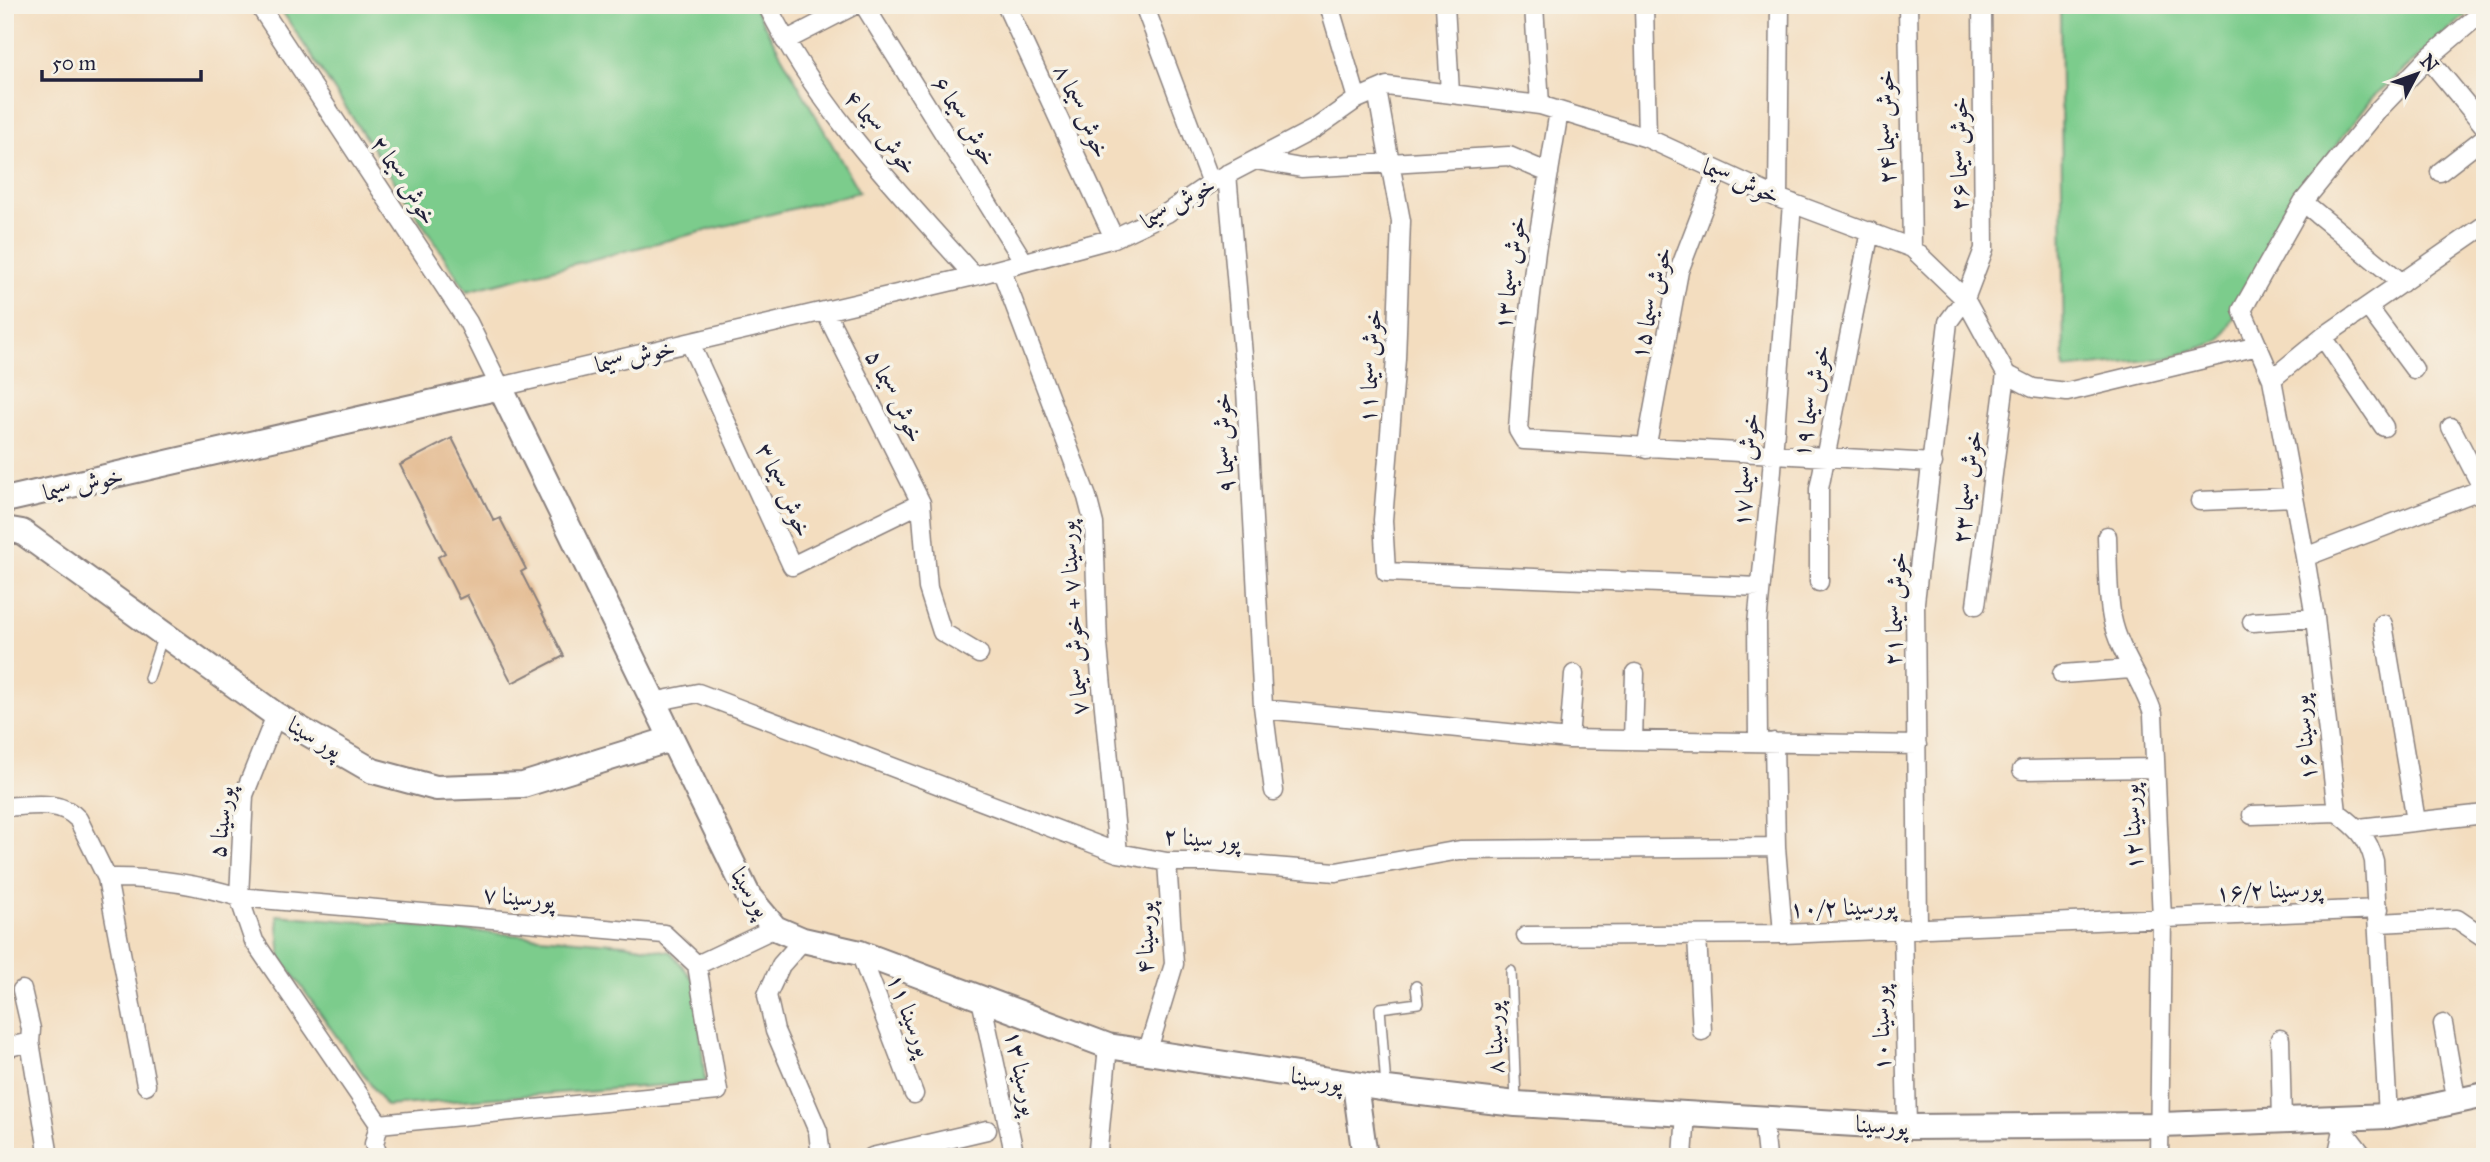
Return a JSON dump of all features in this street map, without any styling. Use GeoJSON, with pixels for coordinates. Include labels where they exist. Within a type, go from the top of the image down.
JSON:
{"type":"FeatureCollection","features":[{"type":"Feature","properties":{"kind":"street","name":"خوش سیما ۲"},"geometry":{"type":"LineString","coordinates":[[259,5],[468,322],[500,387]]}},
{"type":"Feature","properties":{"kind":"street","name":"خوش سیما ۴"},"geometry":{"type":"LineString","coordinates":[[767,5],[785,41],[850,139],[974,276]]}},
{"type":"Feature","properties":{"kind":"street"},"geometry":{"type":"LineString","coordinates":[[785,41],[855,5]]}},
{"type":"Feature","properties":{"kind":"street","name":"خوش سیما ۶"},"geometry":{"type":"LineString","coordinates":[[864,5],[1024,262]]}},
{"type":"Feature","properties":{"kind":"street","name":"خوش سیما ۸"},"geometry":{"type":"LineString","coordinates":[[1006,5],[1114,238]]}},
{"type":"Feature","properties":{"kind":"street","name":"خوش سیما ۹"},"geometry":{"type":"LineString","coordinates":[[1144,5],[1219,178],[1246,389],[1255,592],[1264,709],[1274,791]]}},
{"type":"Feature","properties":{"kind":"street"},"geometry":{"type":"LineString","coordinates":[[1329,5],[1357,99]]}},
{"type":"Feature","properties":{"kind":"street"},"geometry":{"type":"LineString","coordinates":[[1445,5],[1450,93]]}},
{"type":"Feature","properties":{"kind":"street"},"geometry":{"type":"LineString","coordinates":[[1535,5],[1540,105]]}},
{"type":"Feature","properties":{"kind":"street"},"geometry":{"type":"LineString","coordinates":[[1644,5],[1647,138]]}},
{"type":"Feature","properties":{"kind":"street","name":"خوش سیما ۱۷"},"geometry":{"type":"LineString","coordinates":[[1780,5],[1785,200],[1773,454],[1756,624],[1783,934]]}},
{"type":"Feature","properties":{"kind":"street","name":"خوش سیما ۲۴"},"geometry":{"type":"LineString","coordinates":[[1909,5],[1912,248]]}},
{"type":"Feature","properties":{"kind":"street","name":"خوش سیما ۲۶"},"geometry":{"type":"LineString","coordinates":[[1965,299],[1984,249],[1982,5]]}},
{"type":"Feature","properties":{"kind":"street"},"geometry":{"type":"LineString","coordinates":[[2402,283],[2303,202],[2379,109],[2428,58],[2485,10]]}},
{"type":"Feature","properties":{"kind":"street"},"geometry":{"type":"LineString","coordinates":[[2428,58],[2485,127]]}},
{"type":"Feature","properties":{"kind":"street","name":"خوش سیما"},"geometry":{"type":"LineString","coordinates":[[13,499],[974,276],[1114,238],[1167,213],[1219,178],[1316,128],[1357,99],[1387,86],[1540,105],[1647,138],[1717,172],[1912,248],[1965,299],[2006,374]]}},
{"type":"Feature","properties":{"kind":"street","name":"خوش سیما ۱۱"},"geometry":{"type":"LineString","coordinates":[[1377,90],[1401,221],[1396,359],[1383,520],[1386,572],[1760,587]]}},
{"type":"Feature","properties":{"kind":"street","name":"خوش سیما ۱۳"},"geometry":{"type":"LineString","coordinates":[[1559,111],[1522,373],[1518,430],[1524,440],[1646,449]]}},
{"type":"Feature","properties":{"kind":"street"},"geometry":{"type":"LineString","coordinates":[[2440,172],[2485,137]]}},
{"type":"Feature","properties":{"kind":"street"},"geometry":{"type":"LineString","coordinates":[[1256,160],[1301,168],[1509,156],[1549,173]]}},
{"type":"Feature","properties":{"kind":"street","name":"خوش سیما ۱۵"},"geometry":{"type":"LineString","coordinates":[[1646,449],[1679,271],[1717,172]]}},
{"type":"Feature","properties":{"kind":"street","name":"پورسینا ۱۶"},"geometry":{"type":"LineString","coordinates":[[2303,202],[2242,310],[2272,379],[2315,618],[2337,812],[2359,828],[2370,842],[2374,861],[2388,1116]]}},
{"type":"Feature","properties":{"kind":"street"},"geometry":{"type":"LineString","coordinates":[[2272,379],[2323,337],[2485,225]]}},
{"type":"Feature","properties":{"kind":"street","name":"خوش سیما ۱۹"},"geometry":{"type":"LineString","coordinates":[[1819,582],[1819,489],[1870,231]]}},
{"type":"Feature","properties":{"kind":"street","name":"پورسینا ۷ + خوش سیما ۷"},"geometry":{"type":"LineString","coordinates":[[1001,269],[1087,497],[1094,524],[1098,645],[1118,853]]}},
{"type":"Feature","properties":{"kind":"street","name":"خوش سیما ۲۱"},"geometry":{"type":"LineString","coordinates":[[1911,929],[1917,745],[1915,602],[1948,322],[1965,299]]}},
{"type":"Feature","properties":{"kind":"street"},"geometry":{"type":"LineString","coordinates":[[2368,307],[2414,369]]}},
{"type":"Feature","properties":{"kind":"street","name":"خوش سیما ۵"},"geometry":{"type":"LineString","coordinates":[[825,311],[921,503]]}},
{"type":"Feature","properties":{"kind":"street"},"geometry":{"type":"LineString","coordinates":[[2323,337],[2384,426]]}},
{"type":"Feature","properties":{"kind":"street","name":"خوش سیما ۳"},"geometry":{"type":"LineString","coordinates":[[690,343],[792,566],[921,503]]}},
{"type":"Feature","properties":{"kind":"street"},"geometry":{"type":"LineString","coordinates":[[2006,374],[2033,388],[2067,392],[2258,346]]}},
{"type":"Feature","properties":{"kind":"street","name":"خوش سیما ۲۳"},"geometry":{"type":"LineString","coordinates":[[1976,605],[2006,374]]}},
{"type":"Feature","properties":{"kind":"street","name":"پورسینا"},"geometry":{"type":"LineString","coordinates":[[500,387],[749,897],[775,928],[803,940],[860,953],[1108,1046],[1355,1085],[1516,1104],[1907,1127],[2282,1121],[2338,1124],[2457,1103],[2485,1095]]}},
{"type":"Feature","properties":{"kind":"street"},"geometry":{"type":"LineString","coordinates":[[2305,557],[2484,488],[2451,427]]}},
{"type":"Feature","properties":{"kind":"street"},"geometry":{"type":"LineString","coordinates":[[1646,449],[1826,455],[1933,463]]}},
{"type":"Feature","properties":{"kind":"street"},"geometry":{"type":"LineString","coordinates":[[2200,501],[2294,497]]}},
{"type":"Feature","properties":{"kind":"street"},"geometry":{"type":"LineString","coordinates":[[13,499],[14,531]]}},
{"type":"Feature","properties":{"kind":"street"},"geometry":{"type":"LineString","coordinates":[[921,503],[928,588],[942,632],[979,654]]}},
{"type":"Feature","properties":{"kind":"street","name":"پور سینا"},"geometry":{"type":"LineString","coordinates":[[14,531],[276,715],[373,771],[436,788],[523,785],[671,739]]}},
{"type":"Feature","properties":{"kind":"street","name":"پورسینا ۱۲"},"geometry":{"type":"LineString","coordinates":[[2107,536],[2112,619],[2131,669],[2146,690],[2153,714],[2162,919],[2162,1125],[2159,1157]]}},
{"type":"Feature","properties":{"kind":"street"},"geometry":{"type":"LineString","coordinates":[[2252,622],[2315,618]]}},
{"type":"Feature","properties":{"kind":"street"},"geometry":{"type":"LineString","coordinates":[[2383,624],[2416,821]]}},
{"type":"Feature","properties":{"kind":"street"},"geometry":{"type":"LineString","coordinates":[[2062,674],[2131,669]]}},
{"type":"Feature","properties":{"kind":"street"},"geometry":{"type":"LineString","coordinates":[[1633,740],[1636,673]]}},
{"type":"Feature","properties":{"kind":"street"},"geometry":{"type":"LineString","coordinates":[[1569,739],[1574,674]]}},
{"type":"Feature","properties":{"kind":"street","name":"پور سینا ۲"},"geometry":{"type":"LineString","coordinates":[[653,702],[698,693],[1118,853],[1167,862],[1211,862],[1336,872],[1460,850],[1776,847]]}},
{"type":"Feature","properties":{"kind":"street"},"geometry":{"type":"LineString","coordinates":[[1264,709],[1569,739],[1917,745]]}},
{"type":"Feature","properties":{"kind":"street","name":"پورسینا ۵"},"geometry":{"type":"LineString","coordinates":[[239,897],[244,795],[276,715]]}},
{"type":"Feature","properties":{"kind":"street"},"geometry":{"type":"LineString","coordinates":[[2022,770],[2154,768]]}},
{"type":"Feature","properties":{"kind":"street"},"geometry":{"type":"LineString","coordinates":[[5,807],[57,806],[71,811],[78,819],[107,878],[146,1085]]}},
{"type":"Feature","properties":{"kind":"street"},"geometry":{"type":"LineString","coordinates":[[2252,815],[2337,812]]}},
{"type":"Feature","properties":{"kind":"street"},"geometry":{"type":"LineString","coordinates":[[2359,828],[2485,814]]}},
{"type":"Feature","properties":{"kind":"street","name":"پورسینا ۴"},"geometry":{"type":"LineString","coordinates":[[1147,1053],[1174,964],[1167,862]]}},
{"type":"Feature","properties":{"kind":"street","name":"پورسینا ۷"},"geometry":{"type":"LineString","coordinates":[[107,878],[151,877],[183,882],[239,897],[664,934],[697,965]]}},
{"type":"Feature","properties":{"kind":"street"},"geometry":{"type":"LineString","coordinates":[[239,897],[254,941],[379,1124],[374,1144],[379,1157]]}},
{"type":"Feature","properties":{"kind":"street","name":"پورسینا ۱۶/۲"},"geometry":{"type":"LineString","coordinates":[[2162,919],[2379,916],[2458,919],[2485,938]]}},
{"type":"Feature","properties":{"kind":"street","name":"پورسینا ۱۰/۲"},"geometry":{"type":"LineString","coordinates":[[1526,936],[1783,934],[2162,919]]}},
{"type":"Feature","properties":{"kind":"street"},"geometry":{"type":"LineString","coordinates":[[379,1124],[718,1091],[697,965],[775,928]]}},
{"type":"Feature","properties":{"kind":"street","name":"پورسینا ۱۰"},"geometry":{"type":"LineString","coordinates":[[1907,1127],[1911,929]]}},
{"type":"Feature","properties":{"kind":"street"},"geometry":{"type":"LineString","coordinates":[[1698,934],[1702,1031]]}},
{"type":"Feature","properties":{"kind":"street"},"geometry":{"type":"LineString","coordinates":[[803,940],[781,965],[767,995],[775,1031],[818,1131],[821,1157]]}},
{"type":"Feature","properties":{"kind":"street","name":"پورسینا ۱۱"},"geometry":{"type":"LineString","coordinates":[[860,953],[914,1094]]}},
{"type":"Feature","properties":{"kind":"street"},"geometry":{"type":"LineString","coordinates":[[22,990],[31,1029],[30,1042],[49,1157]]}},
{"type":"Feature","properties":{"kind":"street","name":"پورسینا ۱۳"},"geometry":{"type":"LineString","coordinates":[[981,999],[1015,1157]]}},
{"type":"Feature","properties":{"kind":"street"},"geometry":{"type":"LineString","coordinates":[[2443,1024],[2457,1103]]}},
{"type":"Feature","properties":{"kind":"street"},"geometry":{"type":"LineString","coordinates":[[2280,1039],[2282,1121]]}},
{"type":"Feature","properties":{"kind":"street"},"geometry":{"type":"LineString","coordinates":[[5,1048],[30,1042]]}},
{"type":"Feature","properties":{"kind":"street"},"geometry":{"type":"LineString","coordinates":[[1101,1157],[1098,1149],[1108,1046]]}},
{"type":"Feature","properties":{"kind":"street"},"geometry":{"type":"LineString","coordinates":[[1355,1085],[1365,1157]]}},
{"type":"Feature","properties":{"kind":"street"},"geometry":{"type":"LineString","coordinates":[[1682,1157],[1686,1113]]}},
{"type":"Feature","properties":{"kind":"street"},"geometry":{"type":"LineString","coordinates":[[1763,1118],[1767,1157]]}},
{"type":"Feature","properties":{"kind":"street"},"geometry":{"type":"LineString","coordinates":[[2337,1157],[2338,1124]]}},
{"type":"Feature","properties":{"kind":"street"},"geometry":{"type":"LineString","coordinates":[[2338,1124],[2364,1157]]}},
{"type":"Feature","properties":{"kind":"street"},"geometry":{"type":"LineString","coordinates":[[872,1157],[987,1130]]}},
{"type":"Feature","properties":{"kind":"lane"},"geometry":{"type":"LineString","coordinates":[[149,678],[164,634]]}},
{"type":"Feature","properties":{"kind":"lane","name":"پورسینا ۸"},"geometry":{"type":"LineString","coordinates":[[1511,971],[1516,1104]]}},
{"type":"Feature","properties":{"kind":"lane"},"geometry":{"type":"LineString","coordinates":[[1387,1089],[1380,1008],[1418,1003],[1416,986]]}},
{"type":"Feature","properties":{"kind":"green space"},"geometry":{"type":"Polygon","coordinates":[[[278,5],[753,5],[859,192],[467,291],[278,5]]]}},
{"type":"Feature","properties":{"kind":"green space"},"geometry":{"type":"Polygon","coordinates":[[[2060,5],[2477,5],[2372,98],[2309,181],[2221,341],[2169,358],[2064,369],[2060,5]]]}},
{"type":"Feature","properties":{"kind":"green space"},"geometry":{"type":"Polygon","coordinates":[[[277,915],[624,944],[671,952],[696,983],[705,1082],[386,1106],[281,958],[277,915]]]}},
{"type":"Feature","properties":{"kind":"building"},"geometry":{"type":"Polygon","coordinates":[[[452,438],[494,521],[500,518],[526,569],[521,572],[564,656],[512,683],[467,595],[459,599],[438,557],[445,553],[400,465],[452,438]]]}}]}
